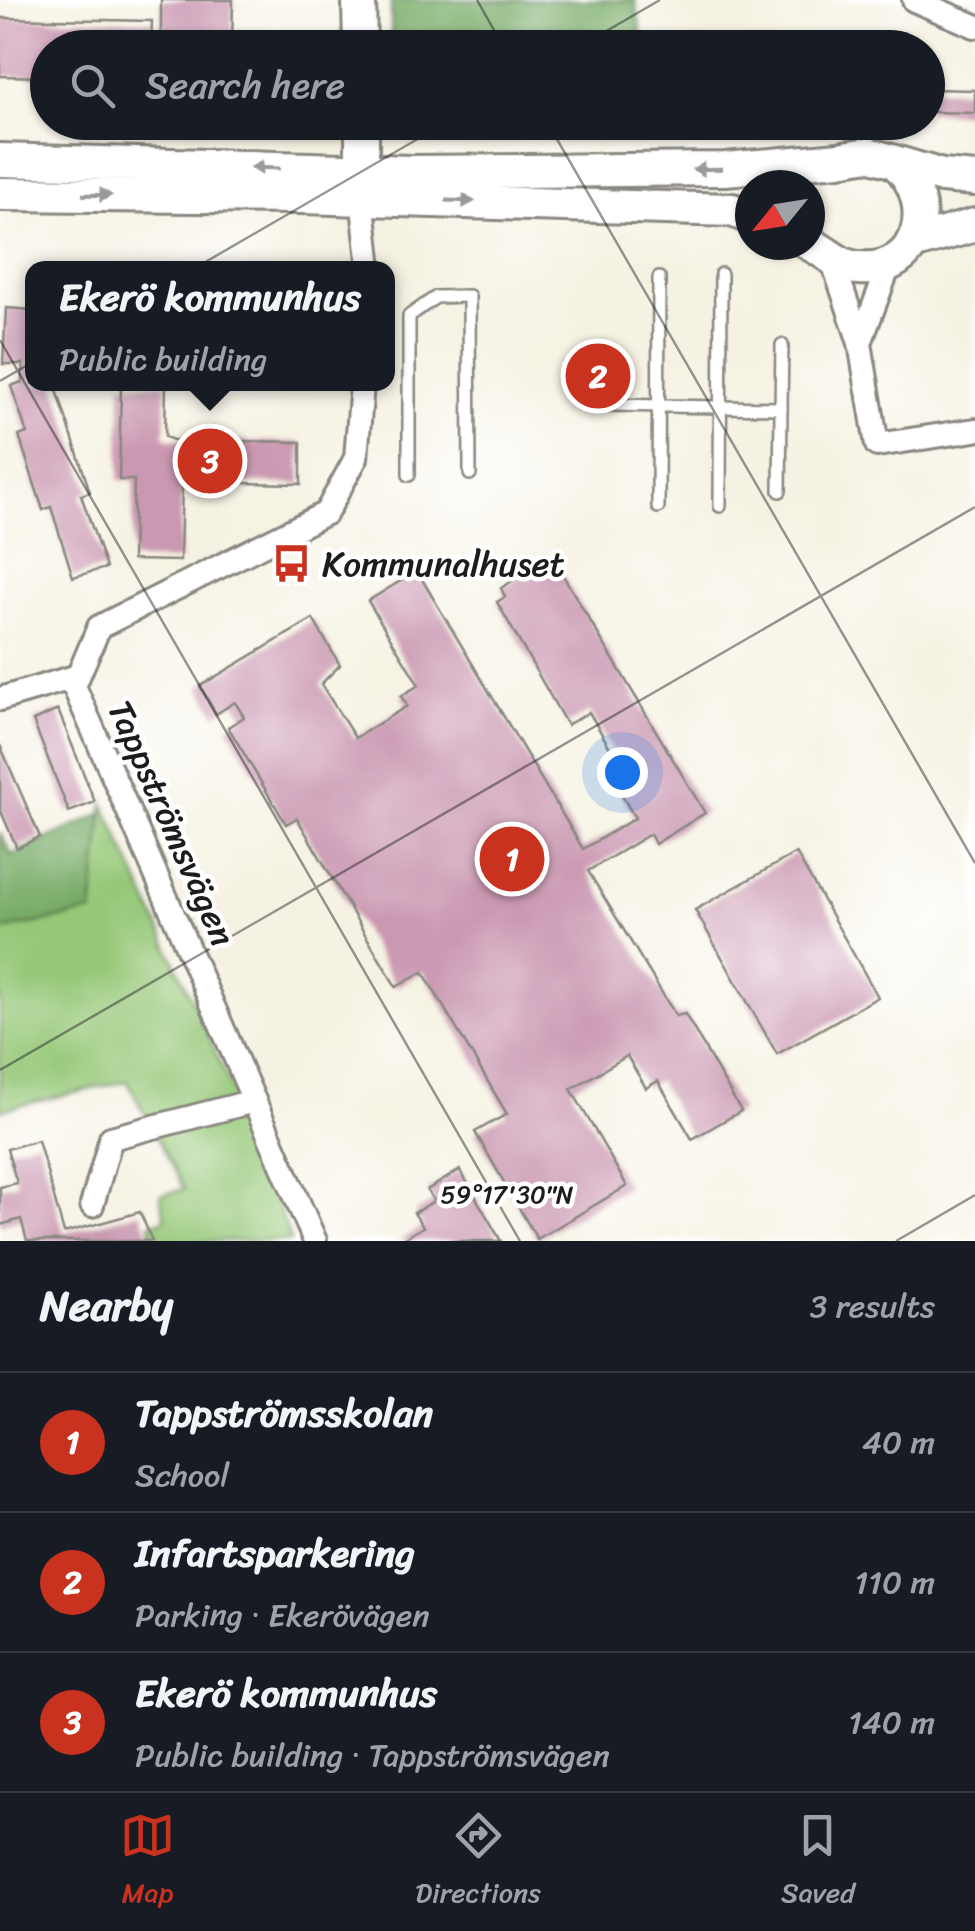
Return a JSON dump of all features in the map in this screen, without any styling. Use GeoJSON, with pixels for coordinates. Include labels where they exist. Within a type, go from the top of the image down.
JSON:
{"type":"FeatureCollection","features":[{"type":"Feature","properties":{"kind":"main road"},"geometry":{"type":"LineString","coordinates":[[358,0],[359,30]]}},
{"type":"Feature","properties":{"kind":"main road"},"geometry":{"type":"LineString","coordinates":[[362,140],[362,184]]}},
{"type":"Feature","properties":{"kind":"main road"},"geometry":{"type":"LineString","coordinates":[[0,194],[724,169],[868,154],[942,176],[975,179]]}},
{"type":"Feature","properties":{"kind":"main road"},"geometry":{"type":"LineString","coordinates":[[0,160],[735,211]]}},
{"type":"Feature","properties":{"kind":"main road"},"geometry":{"type":"LineString","coordinates":[[824,170],[839,160]]}},
{"type":"Feature","properties":{"kind":"main road"},"geometry":{"type":"LineString","coordinates":[[896,163],[916,186],[921,215],[901,253]]}},
{"type":"Feature","properties":{"kind":"main road"},"geometry":{"type":"LineString","coordinates":[[825,249],[860,269],[975,225]]}},
{"type":"Feature","properties":{"kind":"street"},"geometry":{"type":"LineString","coordinates":[[914,0],[975,26]]}},
{"type":"Feature","properties":{"kind":"street"},"geometry":{"type":"LineString","coordinates":[[362,184],[369,261]]}},
{"type":"Feature","properties":{"kind":"street"},"geometry":{"type":"LineString","coordinates":[[860,343],[901,253]]}},
{"type":"Feature","properties":{"kind":"street"},"geometry":{"type":"LineString","coordinates":[[824,260],[860,343],[877,445],[975,430]]}},
{"type":"Feature","properties":{"kind":"street","name":"Tappströmsvägen"},"geometry":{"type":"LineString","coordinates":[[316,1241],[74,686],[99,626],[326,513],[356,458],[361,391]]}},
{"type":"Feature","properties":{"kind":"street"},"geometry":{"type":"LineString","coordinates":[[0,698],[78,676]]}},
{"type":"Feature","properties":{"kind":"street"},"geometry":{"type":"LineString","coordinates":[[92,1205],[112,1138],[254,1101]]}},
{"type":"Feature","properties":{"kind":"lane"},"geometry":{"type":"LineString","coordinates":[[720,506],[721,274]]}},
{"type":"Feature","properties":{"kind":"lane"},"geometry":{"type":"LineString","coordinates":[[658,278],[658,507]]}},
{"type":"Feature","properties":{"kind":"lane"},"geometry":{"type":"LineString","coordinates":[[408,475],[408,316],[436,297],[469,296],[470,474]]}},
{"type":"Feature","properties":{"kind":"lane"},"geometry":{"type":"LineString","coordinates":[[780,490],[782,346]]}},
{"type":"Feature","properties":{"kind":"lane"},"geometry":{"type":"LineString","coordinates":[[609,405],[781,408]]}},
{"type":"Feature","properties":{"kind":"green space"},"geometry":{"type":"Polygon","coordinates":[[[391,0],[635,0],[641,30],[391,30],[391,0]]]}},
{"type":"Feature","properties":{"kind":"green space"},"geometry":{"type":"Polygon","coordinates":[[[104,804],[251,1131],[291,1241],[154,1241],[150,1224],[165,1219],[160,1195],[184,1189],[127,1081],[0,1110],[0,930],[92,912],[104,804]]]}},
{"type":"Feature","properties":{"kind":"green space"},"geometry":{"type":"Polygon","coordinates":[[[103,813],[92,912],[0,930],[0,832],[12,855],[103,813]]]}},
{"type":"Feature","properties":{"kind":"building"},"geometry":{"type":"Polygon","coordinates":[[[161,0],[233,0],[232,30],[161,30],[161,0]]]}},
{"type":"Feature","properties":{"kind":"building"},"geometry":{"type":"Polygon","coordinates":[[[0,18],[152,21],[152,30],[30,30],[30,77],[0,76],[0,18]]]}},
{"type":"Feature","properties":{"kind":"building"},"geometry":{"type":"Polygon","coordinates":[[[945,89],[975,90],[975,113],[945,112],[945,89]]]}},
{"type":"Feature","properties":{"kind":"building"},"geometry":{"type":"Polygon","coordinates":[[[6,308],[25,309],[25,391],[57,391],[90,492],[81,495],[106,568],[73,577],[51,507],[43,510],[19,436],[27,433],[11,386],[22,382],[23,364],[3,364],[6,308]]]}},
{"type":"Feature","properties":{"kind":"building"},"geometry":{"type":"Polygon","coordinates":[[[121,391],[166,391],[165,437],[173,440],[301,442],[301,484],[182,482],[180,561],[132,560],[134,480],[119,480],[121,391]]]}},
{"type":"Feature","properties":{"kind":"building"},"geometry":{"type":"Polygon","coordinates":[[[552,557],[705,813],[655,844],[650,834],[588,871],[676,1016],[685,1014],[741,1111],[692,1139],[658,1081],[646,1088],[627,1056],[571,1089],[627,1186],[537,1239],[475,1132],[507,1114],[423,972],[396,987],[297,818],[286,824],[228,727],[244,717],[235,702],[216,714],[200,686],[313,619],[340,665],[321,684],[355,738],[407,706],[401,696],[419,685],[368,601],[417,571],[583,849],[635,818],[611,777],[623,770],[589,712],[567,725],[497,602],[505,597],[501,588],[552,557]]]}},
{"type":"Feature","properties":{"kind":"building"},"geometry":{"type":"Polygon","coordinates":[[[58,710],[95,802],[69,812],[33,721],[58,710]]]}},
{"type":"Feature","properties":{"kind":"building"},"geometry":{"type":"Polygon","coordinates":[[[0,745],[40,837],[17,848],[0,809],[0,745]]]}},
{"type":"Feature","properties":{"kind":"building"},"geometry":{"type":"Polygon","coordinates":[[[796,853],[878,997],[777,1054],[695,910],[796,853]]]}},
{"type":"Feature","properties":{"kind":"building"},"geometry":{"type":"Polygon","coordinates":[[[38,1140],[64,1233],[140,1212],[152,1241],[27,1241],[21,1219],[0,1225],[0,1187],[17,1183],[7,1149],[38,1140]]]}},
{"type":"Feature","properties":{"kind":"building"},"geometry":{"type":"Polygon","coordinates":[[[460,1170],[501,1241],[399,1241],[423,1227],[414,1213],[434,1201],[427,1190],[460,1170]]]}},
{"type":"Feature","properties":{"kind":"place","name":"Infartsparkering"},"geometry":{"type":"Point","coordinates":[598,376]}},
{"type":"Feature","properties":{"kind":"place","name":"Ekerö kommunhus"},"geometry":{"type":"Point","coordinates":[210,461]}},
{"type":"Feature","properties":{"kind":"place","name":"Kommunalhuset"},"geometry":{"type":"Point","coordinates":[292,564]}},
{"type":"Feature","properties":{"kind":"place","name":"Tappströmsskolan"},"geometry":{"type":"Point","coordinates":[512,859]}}]}
